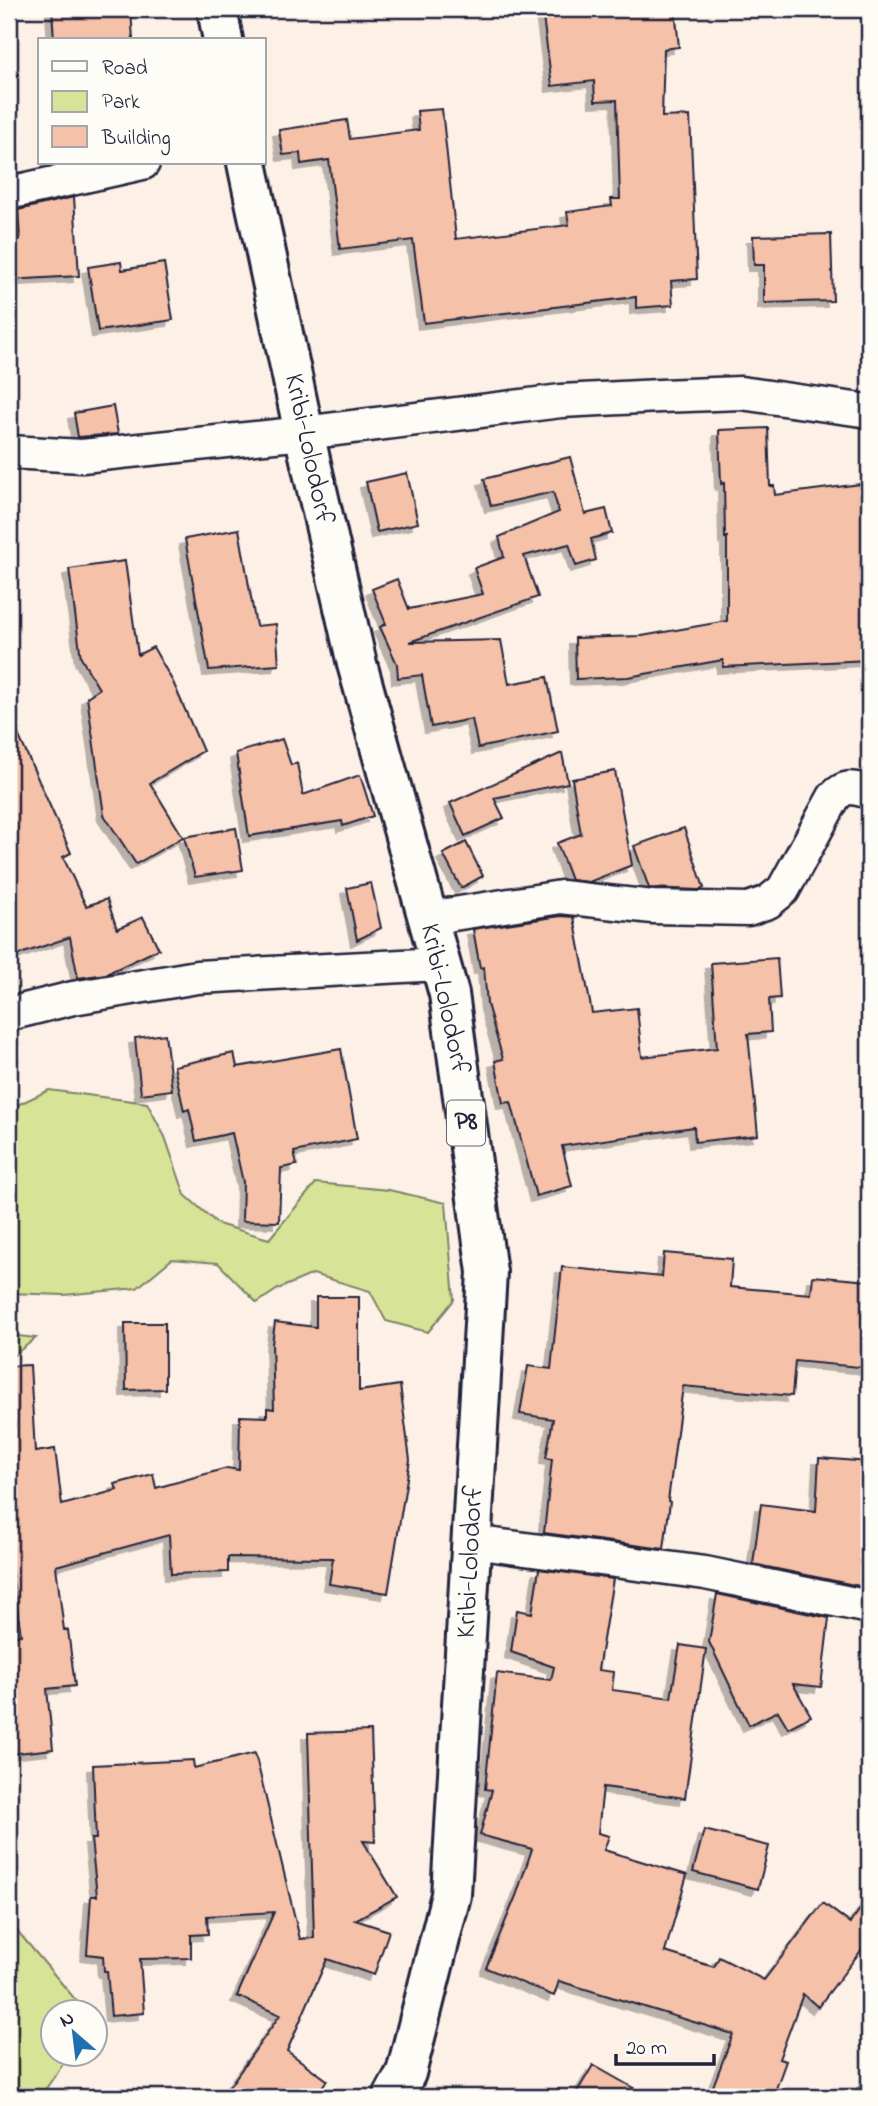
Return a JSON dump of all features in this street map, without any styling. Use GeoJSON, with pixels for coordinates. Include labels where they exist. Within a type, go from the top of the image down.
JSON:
{"type":"FeatureCollection","features":[{"type":"Feature","properties":{"kind":"main road"},"geometry":{"type":"LineString","coordinates":[[217,9],[223,38]]}},
{"type":"Feature","properties":{"kind":"main road","name":"Kribi-Lolodorf"},"geometry":{"type":"LineString","coordinates":[[247,164],[356,664],[449,994],[487,1272],[452,1895],[406,2073],[393,2097]]}},
{"type":"Feature","properties":{"kind":"street"},"geometry":{"type":"LineString","coordinates":[[9,192],[138,164]]}},
{"type":"Feature","properties":{"kind":"street"},"geometry":{"type":"LineString","coordinates":[[9,452],[82,456],[304,433],[561,401],[660,396],[741,393],[869,411]]}},
{"type":"Feature","properties":{"kind":"street"},"geometry":{"type":"LineString","coordinates":[[428,918],[561,897],[653,907],[748,909],[768,902],[783,890],[841,789],[869,792]]}},
{"type":"Feature","properties":{"kind":"street"},"geometry":{"type":"LineString","coordinates":[[9,1014],[74,998],[197,977],[440,964]]}},
{"type":"Feature","properties":{"kind":"street"},"geometry":{"type":"LineString","coordinates":[[472,1542],[705,1573],[869,1607]]}},
{"type":"Feature","properties":{"kind":"green space"},"geometry":{"type":"Polygon","coordinates":[[[49,1090],[147,1103],[165,1137],[185,1195],[218,1224],[269,1239],[316,1183],[389,1190],[446,1203],[454,1300],[428,1332],[386,1321],[370,1291],[313,1274],[278,1289],[257,1303],[218,1263],[172,1259],[137,1288],[64,1295],[9,1293],[9,1109],[49,1090]]]}},
{"type":"Feature","properties":{"kind":"green space"},"geometry":{"type":"Polygon","coordinates":[[[9,1335],[36,1338],[9,1359],[9,1335]]]}},
{"type":"Feature","properties":{"kind":"green space"},"geometry":{"type":"Polygon","coordinates":[[[9,1921],[73,1997],[38,1997],[38,2068],[60,2068],[40,2097],[9,2097],[9,1921]]]}},
{"type":"Feature","properties":{"kind":"green space"},"geometry":{"type":"Polygon","coordinates":[[[869,2079],[869,2097],[846,2097],[869,2079]]]}},
{"type":"Feature","properties":{"kind":"building"},"geometry":{"type":"Polygon","coordinates":[[[52,9],[131,9],[133,38],[54,38],[52,9]]]}},
{"type":"Feature","properties":{"kind":"building"},"geometry":{"type":"Polygon","coordinates":[[[542,9],[675,9],[679,47],[664,49],[662,117],[690,116],[697,279],[671,281],[673,305],[636,308],[636,297],[424,323],[413,240],[340,249],[329,160],[301,164],[300,153],[283,155],[279,130],[347,120],[350,139],[419,130],[417,111],[442,109],[456,239],[569,225],[567,212],[612,206],[611,199],[620,199],[617,100],[595,101],[594,81],[552,86],[542,9]]]}},
{"type":"Feature","properties":{"kind":"building"},"geometry":{"type":"Polygon","coordinates":[[[74,197],[79,276],[9,280],[9,240],[20,239],[18,210],[74,197]]]}},
{"type":"Feature","properties":{"kind":"building"},"geometry":{"type":"Polygon","coordinates":[[[831,234],[833,301],[764,303],[764,265],[754,265],[753,236],[831,234]]]}},
{"type":"Feature","properties":{"kind":"building"},"geometry":{"type":"Polygon","coordinates":[[[121,262],[122,270],[164,263],[173,320],[98,331],[88,267],[121,262]]]}},
{"type":"Feature","properties":{"kind":"building"},"geometry":{"type":"Polygon","coordinates":[[[113,406],[118,434],[78,437],[74,413],[113,406]]]}},
{"type":"Feature","properties":{"kind":"building"},"geometry":{"type":"Polygon","coordinates":[[[768,428],[770,486],[774,486],[775,495],[869,483],[869,660],[723,667],[723,660],[628,677],[576,679],[575,638],[642,636],[727,621],[727,537],[725,538],[719,430],[768,428]]]}},
{"type":"Feature","properties":{"kind":"building"},"geometry":{"type":"Polygon","coordinates":[[[570,457],[585,514],[606,509],[612,533],[591,539],[596,560],[576,566],[569,544],[524,556],[538,597],[409,642],[501,640],[509,684],[547,677],[558,731],[478,748],[472,719],[431,727],[422,675],[398,678],[397,664],[380,627],[386,624],[372,589],[397,579],[409,609],[483,594],[474,568],[504,557],[499,537],[559,512],[553,492],[491,506],[484,479],[570,457]]]}},
{"type":"Feature","properties":{"kind":"building"},"geometry":{"type":"Polygon","coordinates":[[[407,473],[418,523],[377,532],[366,482],[407,473]]]}},
{"type":"Feature","properties":{"kind":"building"},"geometry":{"type":"Polygon","coordinates":[[[239,529],[256,626],[276,624],[279,665],[209,670],[185,539],[239,529]]]}},
{"type":"Feature","properties":{"kind":"building"},"geometry":{"type":"Polygon","coordinates":[[[125,561],[138,655],[153,647],[173,682],[203,751],[150,783],[183,837],[136,864],[104,815],[87,697],[99,689],[81,658],[69,569],[125,561]]]}},
{"type":"Feature","properties":{"kind":"building"},"geometry":{"type":"Polygon","coordinates":[[[9,714],[71,853],[63,857],[86,906],[107,899],[117,929],[143,917],[159,949],[106,974],[78,978],[70,937],[9,958],[9,714]]]}},
{"type":"Feature","properties":{"kind":"building"},"geometry":{"type":"Polygon","coordinates":[[[282,739],[291,765],[297,763],[303,795],[360,775],[373,816],[343,826],[342,821],[249,836],[236,753],[282,739]]]}},
{"type":"Feature","properties":{"kind":"building"},"geometry":{"type":"Polygon","coordinates":[[[562,753],[568,783],[494,798],[504,818],[465,836],[450,803],[562,753]]]}},
{"type":"Feature","properties":{"kind":"building"},"geometry":{"type":"Polygon","coordinates":[[[615,771],[632,865],[589,882],[571,880],[557,843],[581,834],[572,779],[615,771]]]}},
{"type":"Feature","properties":{"kind":"building"},"geometry":{"type":"Polygon","coordinates":[[[236,828],[243,870],[195,877],[184,837],[236,828]]]}},
{"type":"Feature","properties":{"kind":"building"},"geometry":{"type":"Polygon","coordinates":[[[684,828],[704,888],[649,888],[634,846],[684,828]]]}},
{"type":"Feature","properties":{"kind":"building"},"geometry":{"type":"Polygon","coordinates":[[[466,842],[483,876],[461,888],[443,854],[466,842]]]}},
{"type":"Feature","properties":{"kind":"building"},"geometry":{"type":"Polygon","coordinates":[[[371,883],[381,928],[357,940],[347,888],[371,883]]]}},
{"type":"Feature","properties":{"kind":"building"},"geometry":{"type":"Polygon","coordinates":[[[561,916],[574,917],[592,1013],[637,1008],[642,1057],[717,1048],[711,963],[777,958],[780,998],[769,999],[771,1032],[748,1034],[758,1135],[695,1142],[694,1127],[562,1146],[572,1186],[536,1196],[511,1102],[503,1103],[495,1061],[503,1059],[487,1004],[484,967],[480,968],[473,929],[561,916]]]}},
{"type":"Feature","properties":{"kind":"building"},"geometry":{"type":"Polygon","coordinates":[[[165,1034],[172,1090],[141,1094],[135,1038],[165,1034]]]}},
{"type":"Feature","properties":{"kind":"building"},"geometry":{"type":"Polygon","coordinates":[[[341,1049],[357,1139],[294,1152],[297,1165],[281,1168],[279,1222],[242,1221],[243,1182],[232,1133],[196,1141],[189,1109],[184,1111],[174,1066],[234,1053],[237,1067],[341,1049]]]}},
{"type":"Feature","properties":{"kind":"building"},"geometry":{"type":"Polygon","coordinates":[[[664,1253],[732,1259],[730,1287],[811,1294],[813,1276],[869,1281],[869,1368],[795,1361],[792,1396],[683,1386],[664,1549],[544,1533],[552,1459],[546,1458],[553,1419],[520,1414],[528,1366],[551,1369],[562,1267],[662,1277],[664,1253]]]}},
{"type":"Feature","properties":{"kind":"building"},"geometry":{"type":"Polygon","coordinates":[[[316,1297],[359,1297],[359,1391],[400,1385],[410,1460],[388,1593],[329,1584],[333,1558],[228,1557],[228,1572],[171,1574],[169,1535],[56,1566],[64,1630],[68,1630],[75,1686],[47,1689],[53,1749],[9,1754],[9,1637],[21,1635],[9,1552],[9,1500],[14,1499],[9,1450],[9,1366],[30,1365],[35,1452],[55,1449],[62,1505],[117,1490],[115,1484],[153,1474],[156,1488],[227,1468],[239,1470],[240,1416],[267,1417],[267,1408],[274,1409],[272,1344],[275,1322],[316,1327],[316,1297]]]}},
{"type":"Feature","properties":{"kind":"building"},"geometry":{"type":"Polygon","coordinates":[[[125,1323],[165,1323],[165,1389],[126,1390],[125,1323]]]}},
{"type":"Feature","properties":{"kind":"building"},"geometry":{"type":"Polygon","coordinates":[[[819,1458],[869,1462],[869,1588],[753,1564],[761,1504],[816,1511],[819,1458]]]}},
{"type":"Feature","properties":{"kind":"building"},"geometry":{"type":"Polygon","coordinates":[[[539,1569],[613,1579],[598,1670],[614,1672],[612,1690],[671,1698],[680,1645],[706,1649],[685,1798],[603,1787],[598,1833],[609,1836],[604,1850],[687,1875],[665,1952],[714,1967],[719,1957],[764,1980],[823,1903],[850,1923],[869,1897],[869,1940],[818,2007],[803,1994],[779,2059],[786,2061],[773,2097],[709,2097],[733,2034],[559,1981],[554,1996],[486,1968],[532,1849],[480,1835],[492,1790],[485,1789],[497,1673],[551,1680],[554,1667],[511,1652],[517,1610],[532,1613],[539,1569]]]}},
{"type":"Feature","properties":{"kind":"building"},"geometry":{"type":"Polygon","coordinates":[[[717,1594],[829,1618],[821,1687],[793,1684],[811,1716],[788,1728],[778,1711],[749,1725],[709,1642],[717,1594]]]}},
{"type":"Feature","properties":{"kind":"building"},"geometry":{"type":"Polygon","coordinates":[[[371,1731],[375,1842],[363,1841],[397,1897],[355,1920],[389,1931],[374,1975],[327,1959],[287,2051],[327,2080],[315,2097],[222,2097],[280,2015],[237,1996],[274,1912],[207,1916],[208,1934],[191,1935],[191,1958],[140,1959],[144,2013],[111,2016],[103,1956],[87,1954],[91,1896],[97,1896],[91,1839],[96,1839],[93,1765],[193,1760],[194,1768],[255,1753],[300,1939],[314,1938],[308,1733],[371,1731]]]}},
{"type":"Feature","properties":{"kind":"building"},"geometry":{"type":"Polygon","coordinates":[[[704,1830],[769,1846],[758,1889],[693,1872],[704,1830]]]}},
{"type":"Feature","properties":{"kind":"building"},"geometry":{"type":"Polygon","coordinates":[[[593,2065],[649,2097],[574,2097],[593,2065]]]}}]}
